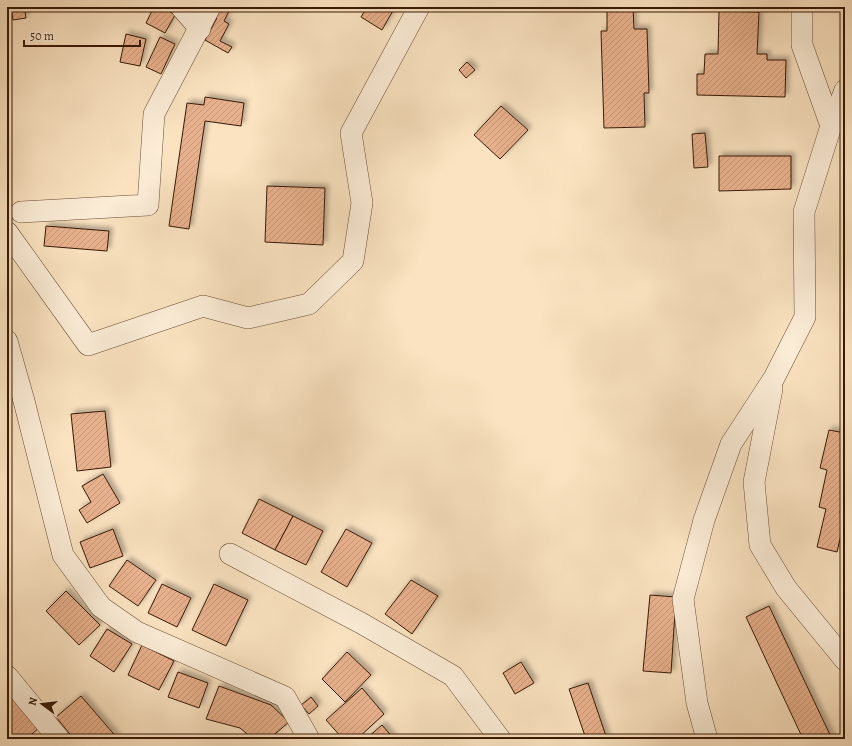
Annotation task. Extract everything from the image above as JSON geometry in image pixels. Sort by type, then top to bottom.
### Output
[{"type":"street","points":[[181,7],[200,29]]},
{"type":"street","points":[[12,213],[148,204],[154,114],[200,29],[210,7]]},
{"type":"street","points":[[7,232],[88,345],[203,306],[248,318],[309,304],[353,261],[362,203],[351,133],[419,7]]},
{"type":"street","points":[[802,7],[802,45],[831,126]]},
{"type":"street","points":[[707,739],[697,703],[683,599],[704,520],[731,444],[774,378],[805,317],[804,212],[831,126],[845,90]]},
{"type":"street","points":[[7,341],[24,401],[62,555],[101,607],[137,632],[286,696],[309,739]]},
{"type":"street","points":[[774,378],[754,482],[760,545],[786,588],[845,660]]},
{"type":"street","points":[[230,554],[361,624],[453,676],[500,739]]},
{"type":"street","points":[[7,676],[59,739]]},
{"type":"building","points":[[24,7],[26,18],[13,20],[11,8]]},
{"type":"building","points":[[154,7],[168,7],[167,10],[175,15],[165,33],[146,23]]},
{"type":"building","points":[[219,7],[231,7],[224,21],[229,24],[220,41],[232,47],[228,53],[205,40],[217,18],[214,16]]},
{"type":"building","points":[[367,7],[395,7],[382,30],[361,17]]},
{"type":"building","points":[[607,7],[633,7],[634,29],[647,29],[649,93],[644,93],[645,127],[604,128],[601,31],[607,31]]},
{"type":"building","points":[[719,11],[759,12],[757,54],[767,54],[767,60],[786,60],[785,97],[697,95],[697,74],[704,74],[705,54],[718,54]]},
{"type":"building","points":[[126,34],[146,39],[140,66],[120,62]]},
{"type":"building","points":[[160,37],[175,44],[161,74],[146,67]]},
{"type":"building","points":[[467,62],[475,70],[466,78],[459,70]]},
{"type":"building","points":[[205,97],[244,103],[241,126],[205,121],[189,229],[169,226],[187,103],[204,105]]},
{"type":"building","points":[[501,106],[528,130],[500,159],[474,135]]},
{"type":"building","points":[[705,133],[708,167],[694,168],[692,134]]},
{"type":"building","points":[[719,156],[791,156],[791,189],[719,191]]},
{"type":"building","points":[[267,186],[325,188],[323,245],[265,242]]},
{"type":"building","points":[[46,226],[109,231],[107,251],[44,246]]},
{"type":"building","points":[[105,411],[111,467],[77,471],[71,414]]},
{"type":"building","points":[[829,430],[845,433],[845,462],[843,473],[845,473],[845,492],[840,513],[845,514],[845,517],[837,552],[817,547],[826,509],[819,507],[827,470],[820,468]]},
{"type":"building","points":[[103,474],[120,503],[87,523],[79,510],[91,502],[82,486]]},
{"type":"building","points":[[259,499],[293,516],[275,550],[242,533]]},
{"type":"building","points":[[293,516],[323,531],[306,565],[275,550]]},
{"type":"building","points":[[113,529],[123,556],[90,568],[80,542]]},
{"type":"building","points":[[346,529],[372,543],[347,587],[321,572]]},
{"type":"building","points":[[127,560],[156,580],[138,606],[109,586]]},
{"type":"building","points":[[411,580],[438,596],[412,634],[385,614]]},
{"type":"building","points":[[162,584],[191,598],[177,627],[148,613]]},
{"type":"building","points":[[214,584],[248,600],[226,646],[192,630]]},
{"type":"building","points":[[66,591],[100,625],[79,645],[46,611]]},
{"type":"building","points":[[650,595],[676,597],[671,673],[643,671]]},
{"type":"building","points":[[769,606],[832,739],[803,739],[746,617]]},
{"type":"building","points":[[107,629],[132,644],[114,672],[90,656]]},
{"type":"building","points":[[142,645],[174,661],[159,690],[128,675]]},
{"type":"building","points":[[347,652],[371,675],[345,702],[322,679]]},
{"type":"building","points":[[521,662],[534,683],[515,694],[503,673]]},
{"type":"building","points":[[178,672],[208,683],[199,708],[168,697]]},
{"type":"building","points":[[588,683],[607,739],[586,739],[569,689]]},
{"type":"building","points":[[7,685],[40,727],[26,739],[7,738]]},
{"type":"building","points":[[219,686],[271,705],[289,722],[269,739],[253,739],[240,728],[206,719]]},
{"type":"building","points":[[362,688],[384,714],[357,739],[343,739],[326,720]]},
{"type":"building","points":[[81,696],[118,739],[74,739],[56,717]]},
{"type":"building","points":[[311,697],[318,706],[309,714],[301,705]]},
{"type":"building","points":[[382,725],[394,739],[366,739]]}]
